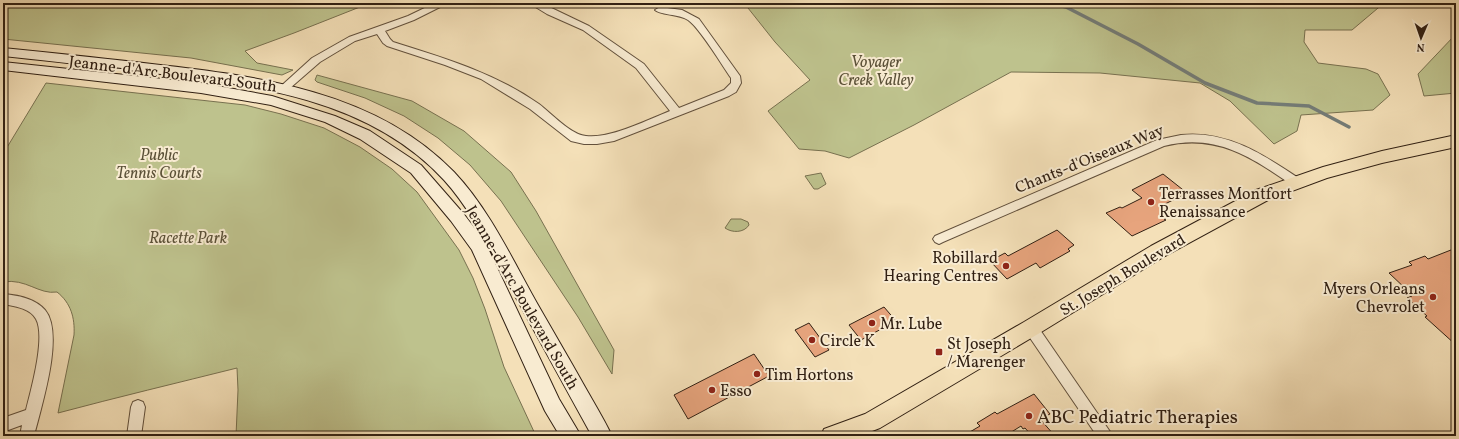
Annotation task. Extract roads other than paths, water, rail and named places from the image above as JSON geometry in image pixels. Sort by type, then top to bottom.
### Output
[{"type":"main road","name":"Jeanne-d'Arc Boulevard South","points":[[3,52],[227,77],[286,88],[338,104],[374,121],[410,142],[440,167],[468,201],[491,234],[602,436]]},
{"type":"main road","name":"Jeanne-d'Arc Boulevard South","points":[[3,66],[201,88],[272,101],[330,119],[365,135],[416,170],[457,217],[479,248],[552,405],[571,436]]},
{"type":"main road","points":[[272,101],[286,88]]},
{"type":"main road","name":"St. Joseph Boulevard","points":[[856,436],[872,422],[1158,251],[1262,195],[1296,182],[1382,157],[1456,141]]},
{"type":"main road","name":"St. Joseph Boulevard","points":[[832,436],[872,422]]},
{"type":"street","points":[[286,88],[316,60],[352,39],[411,18],[443,3]]},
{"type":"street","points":[[534,3],[586,28],[640,66],[677,113]]},
{"type":"street","points":[[378,29],[386,41],[390,44],[449,63],[495,83],[534,106],[569,135],[582,140],[598,141],[610,138],[730,92],[737,82],[736,78],[696,20],[687,14],[678,11],[660,10]]},
{"type":"street","name":"Chants-d'Oiseaux Way","points":[[938,239],[1160,143],[1187,138],[1216,140],[1248,151],[1296,182]]},
{"type":"street","points":[[3,299],[25,304],[36,310],[43,317],[46,326],[46,350],[27,436]]},
{"type":"street","points":[[1031,328],[1106,436]]},
{"type":"street","points":[[134,436],[138,407]]},
{"type":"street","points":[[3,425],[32,415]]},
{"type":"waterway","points":[[1050,3],[1066,7],[1138,44],[1205,83],[1257,103],[1309,106],[1349,127]]},
{"type":"place","name":"Terrasses Montfort Renaissance","points":[[1151,202]]},
{"type":"place","name":"Robillard Hearing Centres","points":[[1006,266]]},
{"type":"place","name":"Myers Orleans Chevrolet","points":[[1433,297]]},
{"type":"place","name":"Mr. Lube","points":[[872,323]]},
{"type":"place","name":"Circle K","points":[[812,340]]},
{"type":"place","name":"St Joseph / Marenger","points":[[939,352]]},
{"type":"place","name":"Tim Hortons","points":[[757,374]]},
{"type":"place","name":"Esso","points":[[712,390]]},
{"type":"place","name":"ABC Pediatric Therapies","points":[[1029,416]]},
{"type":"park label","name":"Voyager Creek Valley","points":[[876,70]]},
{"type":"park label","name":"Public Tennis Courts","points":[[159,163]]},
{"type":"park label","name":"Racette Park","points":[[188,237]]}]
